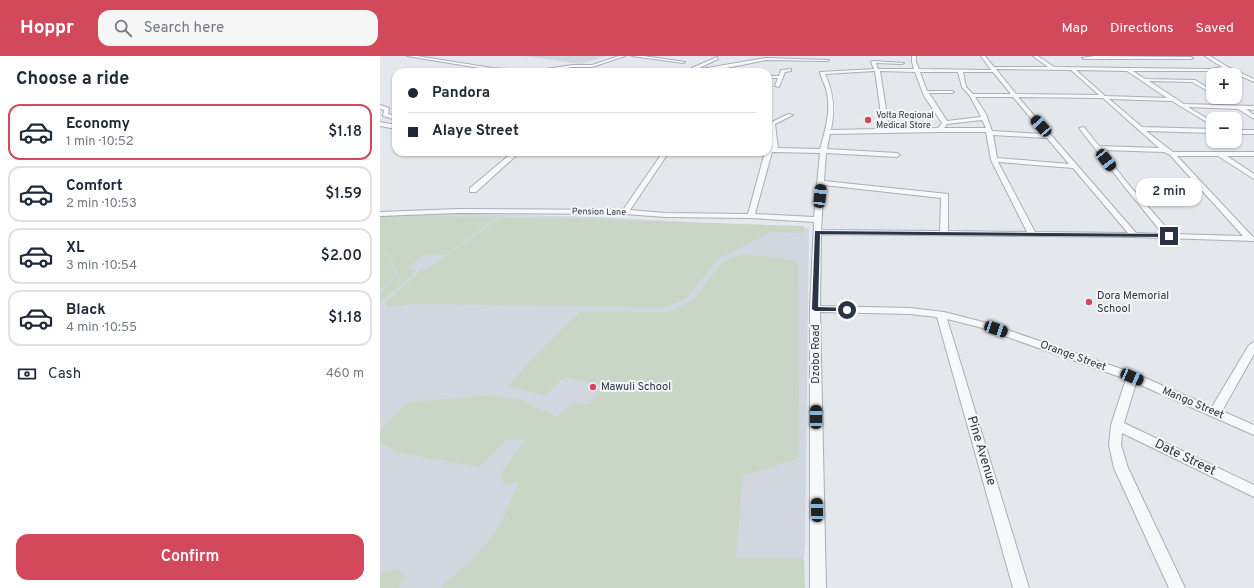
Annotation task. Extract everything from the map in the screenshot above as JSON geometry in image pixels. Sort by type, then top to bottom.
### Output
[{"type":"street","points":[[409,56],[485,68]]},
{"type":"street","points":[[560,68],[592,66],[623,56]]},
{"type":"street","points":[[634,56],[683,62]]},
{"type":"street","points":[[914,56],[914,62],[925,92],[932,107],[945,123]]},
{"type":"street","points":[[983,56],[1014,96],[1134,235]]},
{"type":"street","points":[[1035,56],[1052,68]]},
{"type":"street","points":[[1082,57],[1117,56],[1192,58]]},
{"type":"street","points":[[1207,56],[1226,68]]},
{"type":"street","points":[[720,68],[748,62],[786,57],[825,64],[877,70],[960,71],[1052,68],[1206,70]]},
{"type":"street","points":[[1082,57],[1097,69]]},
{"type":"street","points":[[696,68],[717,58]]},
{"type":"street","points":[[886,130],[880,93],[879,75],[873,62],[902,63]]},
{"type":"street","name":"Dzobo Road","points":[[818,588],[815,309],[817,232],[823,151],[828,132],[832,99],[825,64]]},
{"type":"street","points":[[1072,69],[1165,150],[1172,154],[1252,238]]},
{"type":"street","points":[[1128,69],[1173,100],[1206,119]]},
{"type":"street","points":[[777,86],[784,71],[789,70]]},
{"type":"street","points":[[960,71],[964,87],[972,95],[990,131],[994,160],[1032,234]]},
{"type":"street","points":[[1242,75],[1254,81]]},
{"type":"street","points":[[772,77],[781,77]]},
{"type":"street","points":[[1146,80],[1193,81],[1206,89]]},
{"type":"street","points":[[925,92],[952,92]]},
{"type":"street","points":[[972,95],[1105,97],[1173,100]]},
{"type":"street","points":[[1182,104],[1198,107],[1254,108]]},
{"type":"street","points":[[380,107],[388,109],[385,115],[392,117]]},
{"type":"street","points":[[1240,108],[1254,116]]},
{"type":"street","points":[[772,145],[775,136],[772,124],[790,115]]},
{"type":"street","points":[[940,130],[945,123],[984,118]]},
{"type":"street","points":[[380,124],[392,126]]},
{"type":"street","points":[[1082,128],[1169,236]]},
{"type":"street","points":[[1142,129],[1206,131]]},
{"type":"street","points":[[828,132],[940,130],[990,131],[1050,136]]},
{"type":"street","points":[[1242,132],[1254,132]]},
{"type":"street","points":[[772,148],[897,155]]},
{"type":"street","points":[[1097,148],[1165,150]]},
{"type":"street","points":[[1172,154],[1254,154]]},
{"type":"street","points":[[1221,155],[1254,177]]},
{"type":"street","points":[[473,190],[512,156]]},
{"type":"street","points":[[625,212],[663,156]]},
{"type":"street","points":[[751,216],[769,156]]},
{"type":"street","points":[[994,160],[1076,166]]},
{"type":"street","points":[[821,183],[945,196],[944,233]]},
{"type":"street","name":"Pension Lane","points":[[380,214],[458,211],[625,212],[665,215],[751,216],[818,220]]},
{"type":"street","points":[[817,232],[1134,235],[1252,238]]},
{"type":"street","name":"Orange Street","points":[[815,309],[910,311],[940,314],[984,325],[1132,377]]},
{"type":"street","name":"Pine Avenue","points":[[940,314],[1021,588]]},
{"type":"street","points":[[1215,413],[1254,345]]},
{"type":"street","points":[[1132,377],[1117,425],[1115,445],[1121,468],[1177,588]]},
{"type":"street","name":"Mango Street","points":[[1132,377],[1254,430]]},
{"type":"street","name":"Date Street","points":[[1117,425],[1254,491]]},
{"type":"shaded area","points":[[524,56],[606,56],[581,64]]},
{"type":"shaded area","name":"Mawuli School","points":[[380,213],[448,213],[593,217],[809,228],[805,546],[801,588],[380,588]]},
{"type":"green space","points":[[380,215],[497,217],[445,255],[425,254],[407,268],[416,270],[410,277],[380,302],[380,293],[398,273],[388,253],[380,254]]},
{"type":"green space","points":[[500,218],[585,219],[804,226],[805,233],[771,232],[718,259],[685,299],[660,308],[411,304],[387,308],[385,303],[418,274],[419,270],[426,270]]},
{"type":"green space","points":[[742,254],[798,261],[799,458],[743,476],[736,557],[804,558],[805,588],[441,588],[475,557],[498,528],[520,481],[504,485],[500,475],[525,440],[507,440],[480,467],[394,452],[380,442],[380,431],[406,403],[485,395],[519,399],[558,417],[571,403],[589,405],[603,385],[564,377],[545,396],[507,386],[580,312],[669,312],[696,297],[722,262]]},
{"type":"green space","points":[[380,255],[387,255],[396,273],[380,290]]},
{"type":"green space","points":[[397,569],[405,577],[398,588],[380,588],[380,574]]},
{"type":"place","name":"Volta Regional Medical Store","points":[[868,120]]},
{"type":"place","name":"Dora Memorial School","points":[[1089,302]]},
{"type":"place","name":"Mawuli School","points":[[593,387]]},
{"type":"route","points":[[847,310],[815,309],[817,232],[1118,234],[1169,236]]}]
